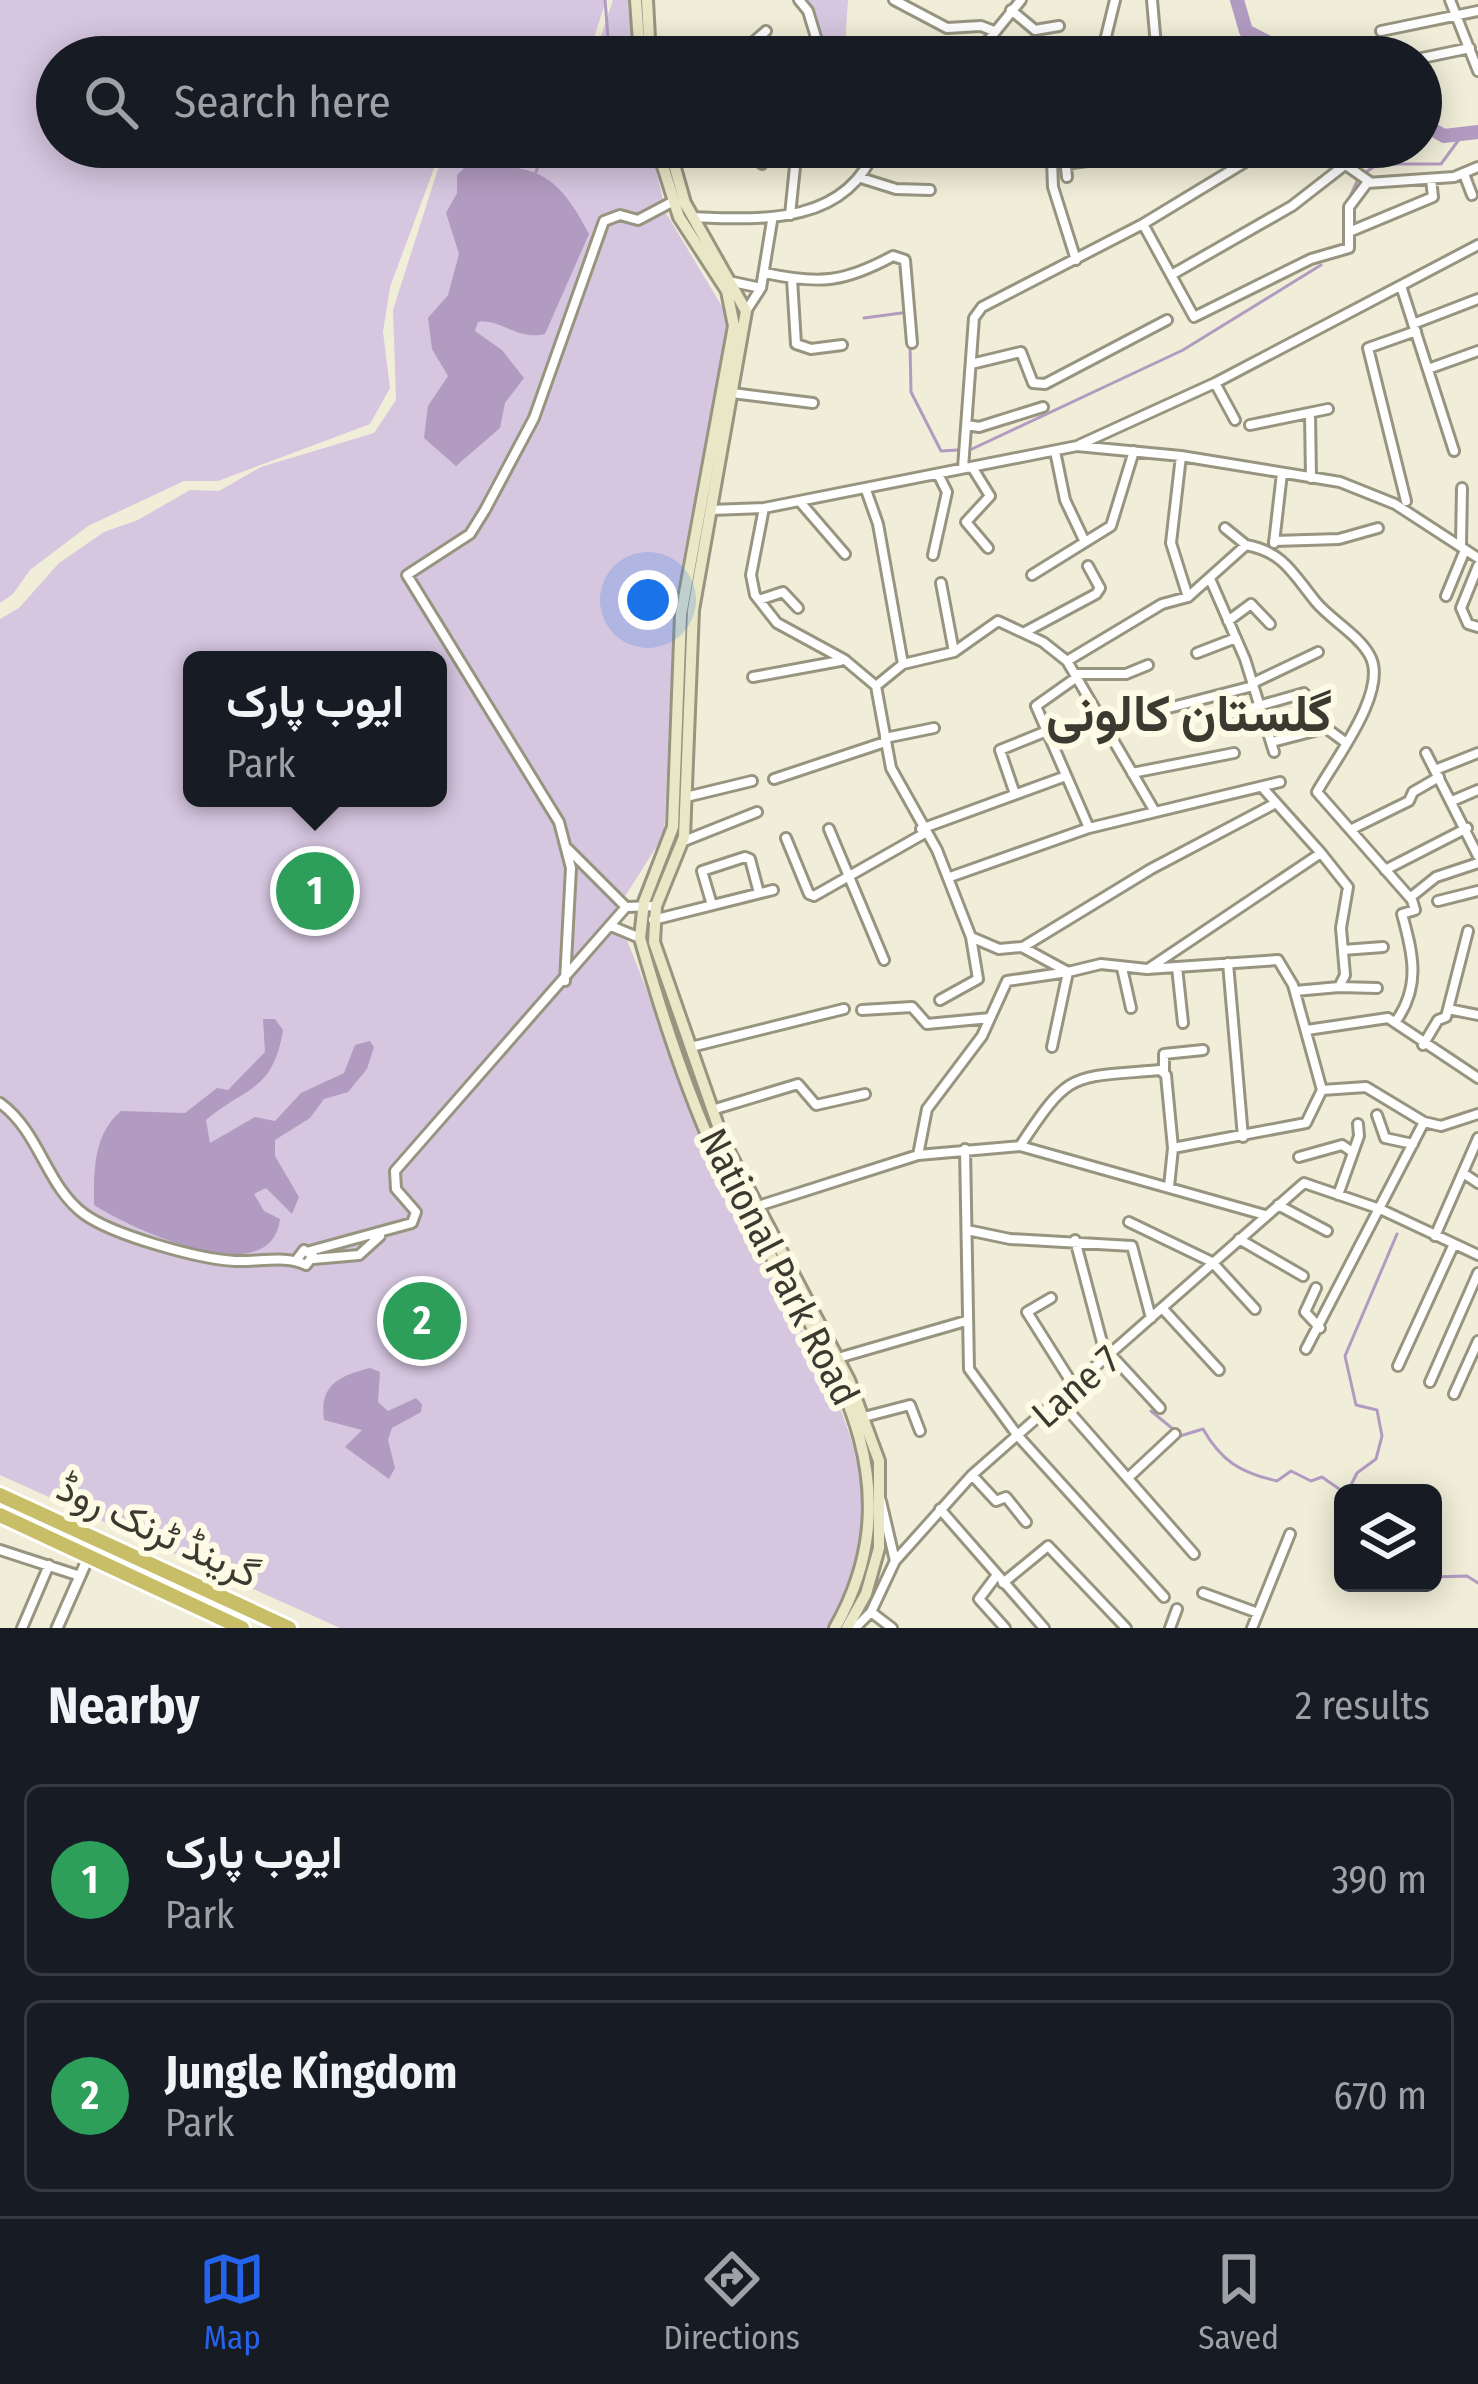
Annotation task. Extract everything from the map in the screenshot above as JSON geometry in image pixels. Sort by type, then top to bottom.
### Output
[{"type":"highway","name":"گرینڈ ٹرنک روڈ","points":[[0,1495],[289,1628]]},
{"type":"highway","name":"گرینڈ ٹرنک روڈ","points":[[0,1515],[242,1628]]},
{"type":"main road","points":[[636,0],[639,36]]},
{"type":"main road","points":[[647,0],[649,36]]},
{"type":"main road","name":"National Park Road","points":[[663,168],[672,202],[734,308],[709,510],[686,629],[683,842],[650,904],[659,967],[712,1110],[838,1358],[866,1449],[872,1504],[861,1573],[835,1628]]},
{"type":"main road","points":[[676,168],[692,217],[746,311]]},
{"type":"main road","name":"National Park Road","points":[[746,311],[732,393],[723,410],[686,629],[674,827],[640,938],[715,1152],[864,1417],[879,1461],[881,1500],[874,1570],[851,1628]]},
{"type":"street","points":[[799,0],[816,36]]},
{"type":"street","points":[[894,0],[947,28],[981,26],[994,31]]},
{"type":"street","points":[[991,36],[1021,0]]},
{"type":"street","points":[[1106,36],[1115,0]]},
{"type":"street","points":[[1152,0],[1155,36]]},
{"type":"street","points":[[1452,1],[1478,71]]},
{"type":"street","points":[[1011,10],[1035,30],[1059,26]]},
{"type":"street","points":[[1381,31],[1478,11]]},
{"type":"street","points":[[760,36],[766,31]]},
{"type":"street","points":[[1442,54],[1470,48]]},
{"type":"street","points":[[1352,168],[1364,177],[1431,178],[1464,174],[1478,167]]},
{"type":"street","points":[[790,215],[795,168]]},
{"type":"street","points":[[692,217],[772,221],[838,196],[861,178],[866,168]]},
{"type":"street","points":[[1052,168],[1053,187],[1076,260]]},
{"type":"street","points":[[1065,168],[1066,177]]},
{"type":"street","points":[[988,548],[966,521],[990,496],[968,468],[974,318],[982,307],[1143,224],[1235,168]]},
{"type":"street","points":[[1173,274],[1292,206],[1341,168]]},
{"type":"street","points":[[1464,174],[1472,195]]},
{"type":"street","points":[[1143,224],[1194,317],[1311,259],[1349,248],[1352,200],[1364,177]]},
{"type":"street","points":[[861,178],[896,189],[930,190]]},
{"type":"street","points":[[1348,232],[1433,197],[1431,178]]},
{"type":"street","points":[[573,964],[567,848],[559,822],[407,575],[470,534],[485,510],[534,418],[604,221],[620,215],[638,220],[672,202]]},
{"type":"street","points":[[746,311],[761,288],[772,221]]},
{"type":"street","points":[[709,510],[800,502],[1077,446],[1215,383],[1478,245]]},
{"type":"street","points":[[765,273],[828,282],[868,272],[887,257],[905,260],[912,343]]},
{"type":"street","points":[[792,279],[796,344],[811,349],[842,345]]},
{"type":"street","points":[[733,282],[761,288]]},
{"type":"street","points":[[1401,286],[1454,451]]},
{"type":"street","points":[[1406,501],[1368,348],[1478,298]]},
{"type":"street","points":[[971,364],[1019,352],[1033,383],[1045,384],[1167,320]]},
{"type":"street","points":[[1428,369],[1478,351]]},
{"type":"street","points":[[1215,383],[1235,420]]},
{"type":"street","points":[[732,393],[813,403]]},
{"type":"street","points":[[967,425],[980,427],[1043,407]]},
{"type":"street","points":[[1250,425],[1328,409]]},
{"type":"street","points":[[1310,413],[1311,478]]},
{"type":"street","points":[[1077,446],[1282,472],[1395,504],[1478,562],[1461,608],[1468,624],[1478,627]]},
{"type":"street","points":[[1055,451],[1065,500],[1084,541]]},
{"type":"street","points":[[1032,575],[1111,526],[1134,451]]},
{"type":"street","points":[[1180,456],[1171,543],[1188,597]]},
{"type":"street","points":[[1282,472],[1274,545],[1324,612],[1369,654],[1375,683],[1317,792],[1411,897],[1415,910],[1402,914],[1413,953],[1412,998],[1396,1021]]},
{"type":"street","points":[[933,555],[947,492],[938,474]]},
{"type":"street","points":[[1446,596],[1463,548],[1462,488]]},
{"type":"street","points":[[866,490],[878,524],[903,664]]},
{"type":"street","points":[[800,502],[845,554]]},
{"type":"street","points":[[764,508],[751,575],[758,600],[806,643],[844,660],[876,686],[891,768],[950,878],[971,937],[978,979],[940,1000]]},
{"type":"street","points":[[1225,528],[1246,545],[1274,545],[1339,539],[1378,528]]},
{"type":"street","points":[[1067,661],[1162,604],[1188,597],[1246,545]]},
{"type":"street","points":[[1024,632],[1096,594],[1100,588],[1088,566]]},
{"type":"street","points":[[1211,581],[1273,747],[1326,728],[1346,742]]},
{"type":"street","points":[[941,583],[954,652]]},
{"type":"street","points":[[758,600],[783,592],[798,608]]},
{"type":"street","points":[[1228,621],[1250,604],[1270,624]]},
{"type":"street","points":[[876,686],[903,664],[954,652],[994,622],[1024,632],[1067,661],[1154,810]]},
{"type":"street","points":[[1197,653],[1236,638]]},
{"type":"street","points":[[1156,729],[1154,712],[1253,684],[1318,652]]},
{"type":"street","points":[[753,677],[844,660]]},
{"type":"street","points":[[1089,828],[1036,706],[1076,675],[1126,674],[1148,665]]},
{"type":"street","points":[[1210,720],[1304,692]]},
{"type":"street","points":[[775,779],[934,728]]},
{"type":"street","points":[[1015,794],[1000,750],[1047,731]]},
{"type":"street","points":[[1132,773],[1234,753]]},
{"type":"street","points":[[1411,897],[1436,877],[1478,859],[1426,753]]},
{"type":"street","points":[[1352,829],[1408,801],[1412,792],[1437,774],[1478,753]]},
{"type":"street","points":[[786,838],[811,897],[923,831],[1066,776]]},
{"type":"street","points":[[686,797],[752,781]]},
{"type":"street","points":[[950,878],[1089,828],[1280,782]]},
{"type":"street","points":[[1261,786],[1348,887],[1342,950],[1345,975],[1339,987]]},
{"type":"street","points":[[1452,801],[1478,790]]},
{"type":"street","points":[[971,937],[998,949],[1022,947],[1151,868],[1276,803]]},
{"type":"street","points":[[683,842],[757,812]]},
{"type":"street","points":[[1385,870],[1478,825]]},
{"type":"street","points":[[829,829],[884,960]]},
{"type":"street","points":[[567,848],[626,907]]},
{"type":"street","points":[[1147,969],[1321,853]]},
{"type":"street","points":[[712,905],[702,872],[745,857],[750,859],[759,893]]},
{"type":"street","points":[[652,920],[773,890]]},
{"type":"street","points":[[1438,901],[1478,891]]},
{"type":"street","points":[[312,1255],[380,1236],[416,1218],[414,1208],[396,1189],[395,1171],[626,907],[650,904]]},
{"type":"street","points":[[611,926],[640,938]]},
{"type":"street","points":[[1423,1045],[1448,1009],[1468,931]]},
{"type":"street","points":[[1342,950],[1383,946]]},
{"type":"street","points":[[1022,947],[1068,972]]},
{"type":"street","points":[[918,1155],[927,1109],[966,1063],[1007,981],[1101,964],[1147,969],[1278,960],[1295,991],[1322,1090],[1312,1120],[1173,1148]]},
{"type":"street","points":[[1228,963],[1243,1137]]},
{"type":"street","points":[[1177,967],[1183,1023]]},
{"type":"street","points":[[1122,968],[1131,1008]]},
{"type":"street","points":[[1052,1047],[1068,972]]},
{"type":"street","points":[[1295,991],[1377,988]]},
{"type":"street","points":[[862,1010],[913,1007],[927,1024],[990,1018]]},
{"type":"street","points":[[690,1048],[844,1009]]},
{"type":"street","points":[[1448,1009],[1478,1015]]},
{"type":"street","points":[[1306,1030],[1396,1021],[1423,1045],[1478,1078]]},
{"type":"street","points":[[1169,1187],[1173,1148],[1164,1054],[1203,1050]]},
{"type":"street","points":[[1020,1146],[1057,1090],[1089,1077],[1164,1071]]},
{"type":"street","points":[[712,1110],[798,1084],[816,1106],[865,1094]]},
{"type":"street","points":[[1322,1090],[1366,1087],[1424,1122],[1442,1126],[1478,1114]]},
{"type":"street","points":[[0,1103],[30,1128],[85,1214],[170,1251],[233,1261],[298,1258],[302,1251],[359,1255],[380,1236]]},
{"type":"street","points":[[1377,1114],[1385,1138],[1413,1144]]},
{"type":"street","points":[[1306,1349],[1424,1122]]},
{"type":"street","points":[[1358,1124],[1359,1136],[1338,1195],[1478,1255]]},
{"type":"street","points":[[1435,1236],[1478,1138]]},
{"type":"street","points":[[1299,1157],[1342,1144],[1351,1151]]},
{"type":"street","points":[[758,1206],[918,1155],[1020,1146],[1265,1215]]},
{"type":"street","points":[[965,1150],[966,1363],[1018,1436],[1164,1597]]},
{"type":"street","points":[[1462,1173],[1478,1183]]},
{"type":"street","name":"Lane 7","points":[[851,1628],[871,1612],[895,1561],[926,1532],[972,1475],[1278,1205],[1307,1183],[1338,1195]]},
{"type":"street","points":[[1278,1205],[1327,1231]]},
{"type":"street","points":[[1129,1222],[1212,1262],[1255,1309]]},
{"type":"street","points":[[967,1230],[1010,1239],[1132,1246],[1151,1320]]},
{"type":"street","points":[[1239,1239],[1303,1276]]},
{"type":"street","points":[[1075,1240],[1109,1358],[1160,1408]]},
{"type":"street","points":[[1398,1366],[1454,1244]]},
{"type":"street","points":[[1430,1382],[1478,1273]]},
{"type":"street","points":[[1316,1288],[1305,1312],[1320,1328]]},
{"type":"street","points":[[1051,1298],[1028,1312],[1075,1388]]},
{"type":"street","points":[[1163,1309],[1219,1370]]},
{"type":"street","points":[[838,1358],[966,1321]]},
{"type":"street","points":[[1454,1394],[1478,1341]]},
{"type":"street","points":[[1060,1401],[1194,1554]]},
{"type":"street","points":[[864,1417],[910,1406],[920,1431]]},
{"type":"street","points":[[1129,1477],[1175,1434]]},
{"type":"street","points":[[972,1475],[994,1500],[1006,1497],[1027,1522]]},
{"type":"street","points":[[881,1500],[895,1561]]},
{"type":"street","points":[[940,1509],[1044,1628]]},
{"type":"street","points":[[1252,1628],[1290,1534]]},
{"type":"street","points":[[1005,1628],[979,1599],[1048,1546],[1126,1628]]},
{"type":"street","points":[[0,1550],[80,1576]]},
{"type":"street","points":[[57,1628],[88,1558]]},
{"type":"street","points":[[22,1628],[49,1564]]},
{"type":"street","points":[[1203,1593],[1258,1613]]},
{"type":"street","points":[[1170,1628],[1177,1609]]},
{"type":"street","points":[[871,1612],[892,1628]]},
{"type":"shaded area","points":[[0,0],[606,0],[595,36],[36,36],[36,168],[434,168],[390,287],[383,332],[390,388],[370,424],[218,481],[184,481],[88,526],[30,570],[0,603]]},
{"type":"shaded area","points":[[613,0],[631,0],[633,36],[601,36]]},
{"type":"shaded area","points":[[808,0],[848,0],[846,36],[814,36],[801,6]]},
{"type":"shaded area","points":[[438,168],[656,168],[666,213],[729,318],[675,602],[664,835],[615,912],[718,1176],[835,1395],[854,1451],[862,1508],[855,1567],[829,1628],[340,1628],[0,1475],[0,619],[19,608],[59,563],[104,532],[138,520],[190,490],[219,491],[261,467],[374,433],[396,400],[393,310]]},
{"type":"shaded area","points":[[464,168],[516,168],[541,176],[566,197],[589,234],[545,334],[526,335],[478,322],[475,331],[502,350],[524,378],[505,403],[500,428],[456,466],[424,438],[428,406],[448,376],[432,349],[428,318],[448,295],[459,254],[446,213],[457,193],[457,175]]},
{"type":"shaded area","points":[[263,1019],[275,1019],[283,1030],[272,1066],[255,1086],[206,1120],[210,1143],[255,1117],[275,1121],[301,1093],[344,1073],[355,1045],[370,1041],[374,1047],[367,1069],[348,1092],[324,1099],[310,1118],[275,1140],[275,1156],[299,1197],[292,1214],[266,1188],[254,1194],[264,1211],[280,1219],[271,1241],[252,1252],[196,1249],[135,1227],[94,1205],[97,1154],[112,1120],[121,1111],[185,1113],[217,1088],[228,1090],[265,1052]]},
{"type":"shaded area","points":[[370,1368],[380,1372],[378,1402],[388,1411],[416,1398],[422,1404],[421,1412],[392,1428],[388,1440],[395,1468],[389,1479],[345,1447],[362,1430],[324,1420],[328,1390]]},
{"type":"waterway","points":[[605,0],[608,36]]},
{"type":"waterway","points":[[1237,0],[1246,31],[1256,36]]},
{"type":"waterway","points":[[1442,135],[1478,132]]},
{"type":"waterway","points":[[1442,163],[1463,134]]},
{"type":"waterway","points":[[536,172],[537,168]]},
{"type":"waterway","points":[[1366,172],[1372,168]]},
{"type":"waterway","points":[[1335,248],[1345,244],[1345,208],[1358,179]]},
{"type":"waterway","points":[[972,449],[1183,350],[1321,265]]},
{"type":"waterway","points":[[864,318],[909,312]]},
{"type":"waterway","points":[[910,345],[911,392],[941,451],[958,450]]},
{"type":"waterway","points":[[1352,1484],[1357,1473],[1376,1459],[1382,1436],[1377,1410],[1356,1405],[1345,1356],[1397,1234]]},
{"type":"waterway","points":[[1151,1411],[1173,1429]]},
{"type":"waterway","points":[[1180,1436],[1203,1429],[1217,1450],[1253,1474],[1277,1481],[1291,1471],[1311,1481],[1322,1477],[1334,1485]]},
{"type":"waterway","points":[[1442,1577],[1467,1576],[1478,1583]]},
{"type":"place","name":"ایوب پارک","points":[[315,891]]},
{"type":"place","name":"Jungle Kingdom","points":[[422,1321]]},
{"type":"district","name":"گلستان کالونی","points":[[1189,714]]}]
